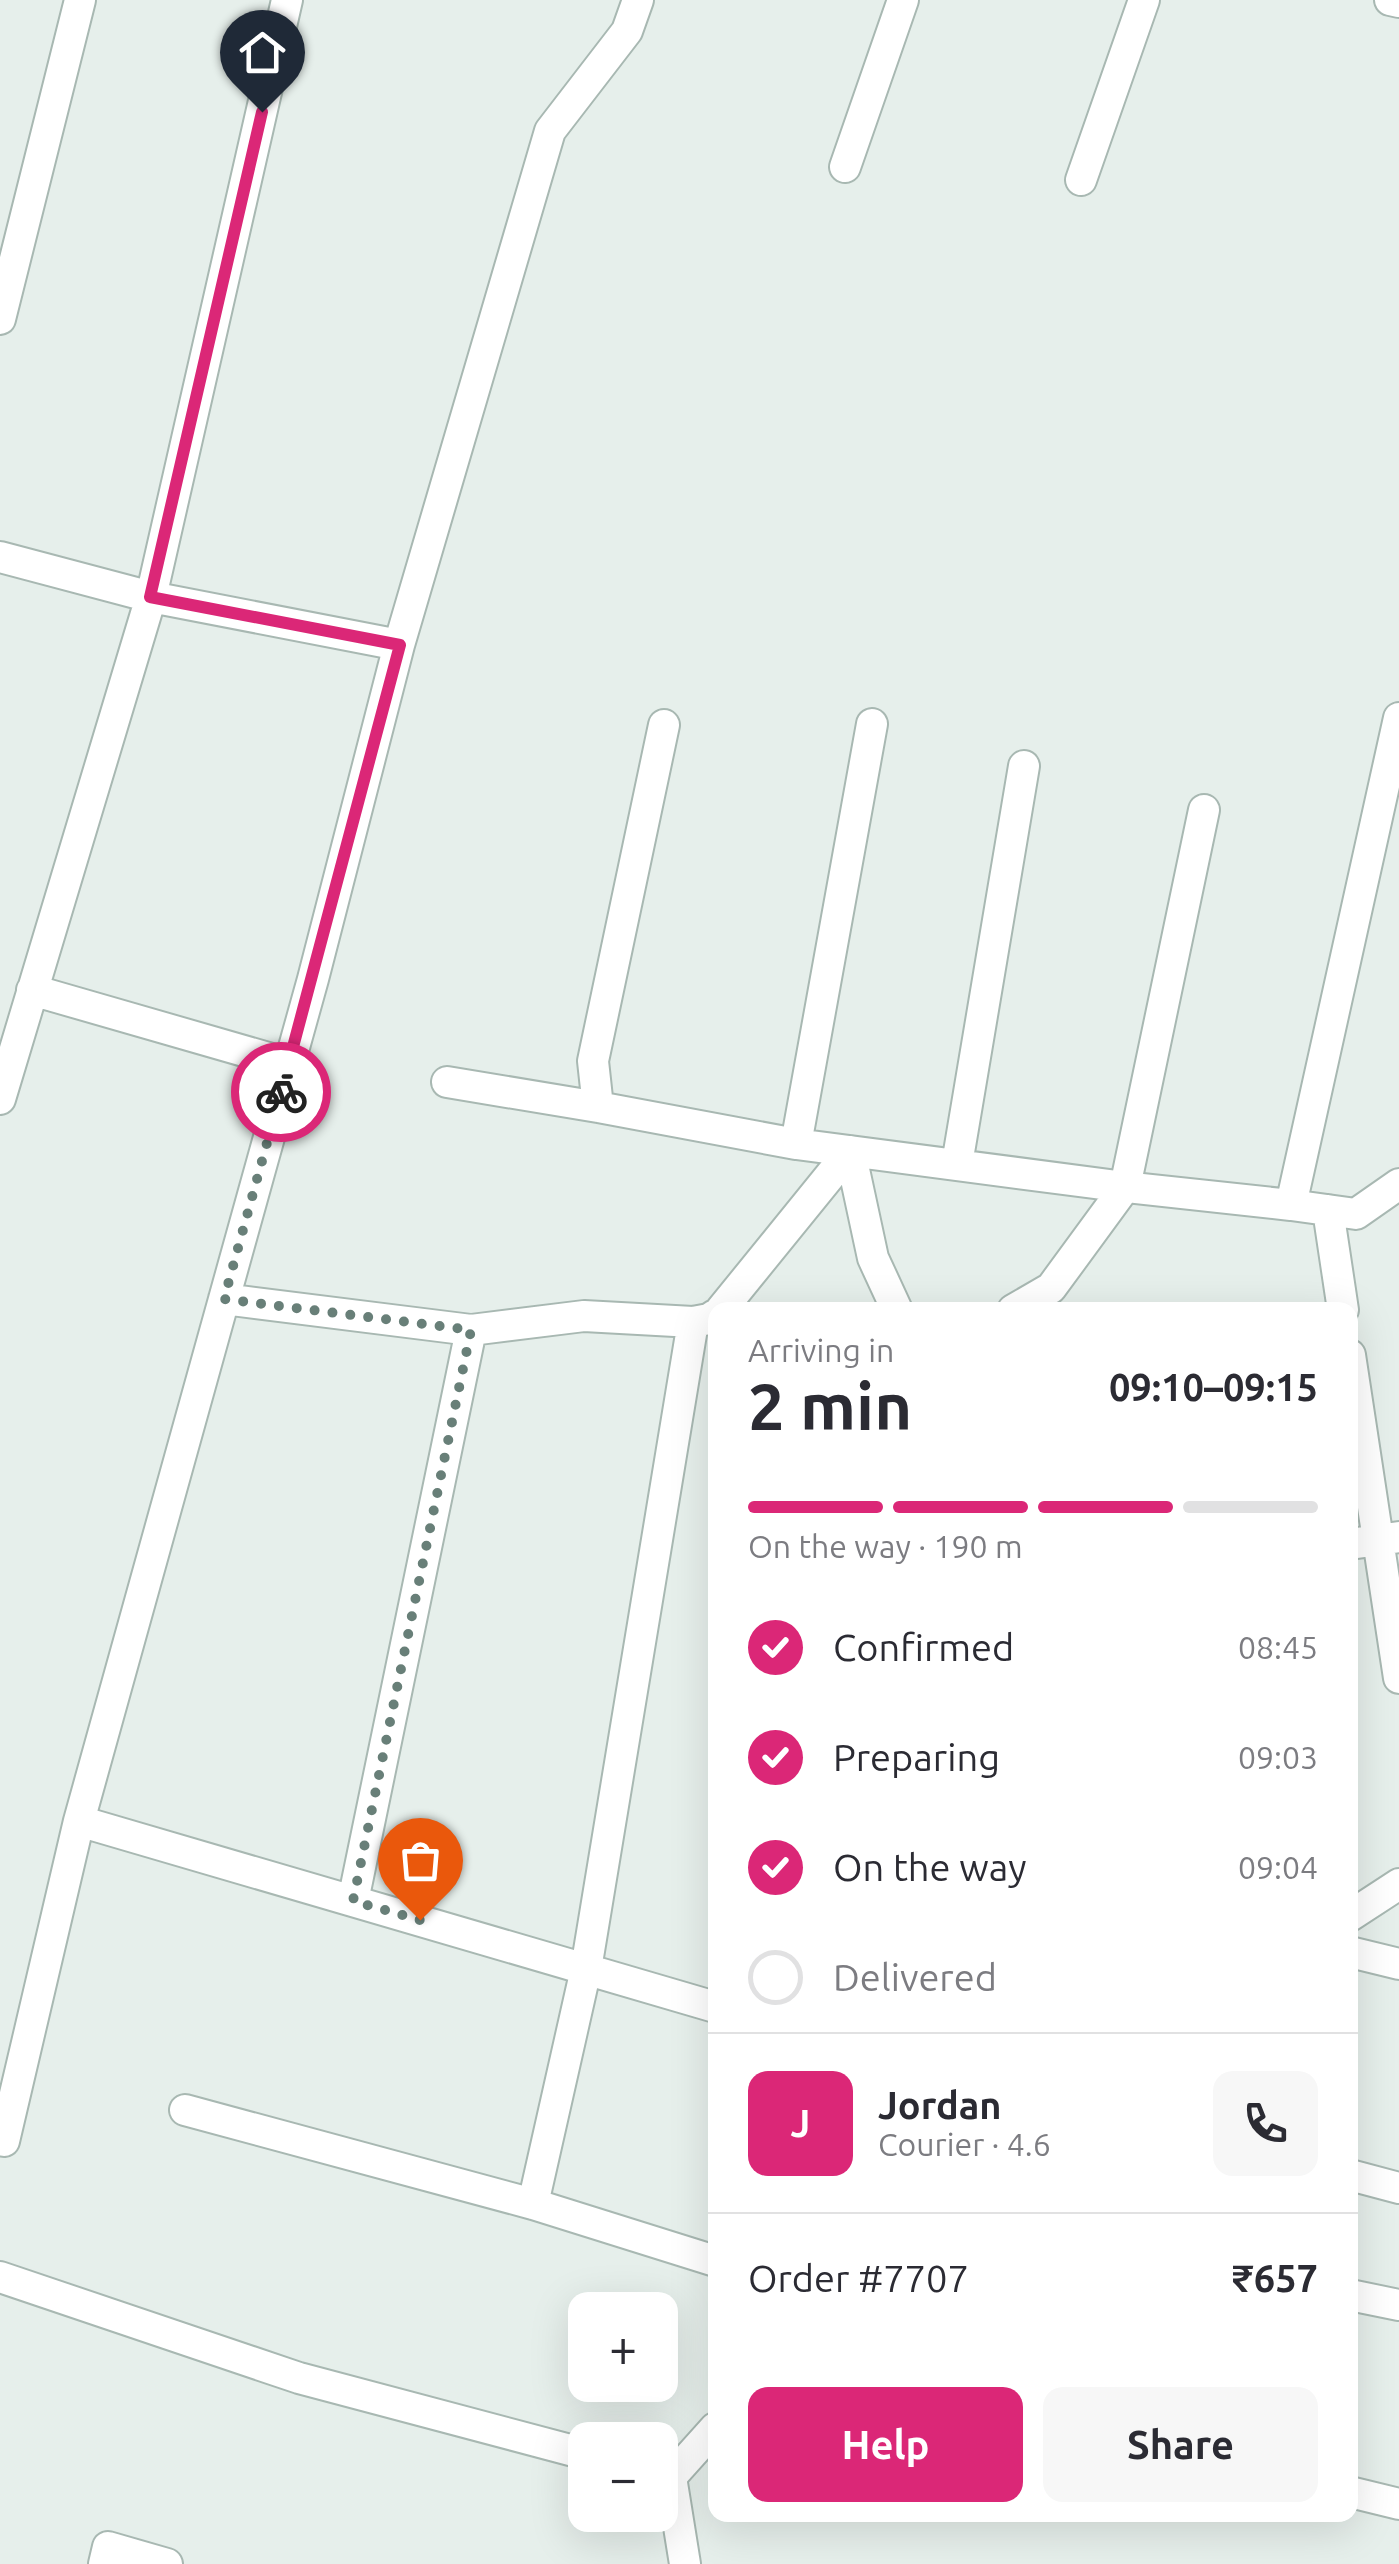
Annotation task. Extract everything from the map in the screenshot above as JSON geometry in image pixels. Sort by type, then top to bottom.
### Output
[{"type":"street","points":[[0,319],[11,232],[80,0]]},
{"type":"street","points":[[0,1099],[150,597],[287,0]]},
{"type":"street","points":[[4,2141],[79,1820],[289,1064],[400,645],[550,131],[627,31],[638,0]]},
{"type":"street","points":[[845,166],[903,0]]},
{"type":"street","points":[[1081,180],[1144,0]]},
{"type":"street","points":[[1390,0],[1399,2]]},
{"type":"street","points":[[0,557],[150,597],[400,645]]},
{"type":"street","points":[[1291,1205],[1399,718]]},
{"type":"street","points":[[796,1144],[872,724]]},
{"type":"street","points":[[598,1106],[593,1060],[664,725]]},
{"type":"street","points":[[958,1164],[1024,766]]},
{"type":"street","points":[[1027,1302],[1051,1288],[1125,1187],[1204,810]]},
{"type":"street","points":[[32,990],[289,1064]]},
{"type":"street","points":[[447,1082],[796,1144],[1356,1214],[1399,1184]]},
{"type":"street","points":[[850,1150],[873,1258],[893,1302]]},
{"type":"street","points":[[721,1302],[850,1150]]},
{"type":"street","points":[[1328,1210],[1342,1302]]},
{"type":"street","points":[[224,1299],[471,1330],[584,1316],[708,1315]]},
{"type":"street","points":[[533,2204],[586,1969],[708,1326]]},
{"type":"street","points":[[353,1901],[471,1330]]},
{"type":"street","points":[[1358,1412],[1399,1678]]},
{"type":"street","points":[[79,1820],[708,2005]]},
{"type":"street","points":[[1358,1911],[1399,1884]]},
{"type":"street","points":[[1358,1954],[1399,1964]]},
{"type":"street","points":[[185,2110],[533,2204],[708,2260]]},
{"type":"street","points":[[1358,2177],[1399,2188]]},
{"type":"street","points":[[0,2277],[299,2378],[568,2449]]},
{"type":"street","points":[[1358,2297],[1399,2306]]},
{"type":"street","points":[[678,2463],[708,2435]]},
{"type":"street","points":[[1358,2494],[1399,2504]]},
{"type":"street","points":[[678,2528],[686,2564]]},
{"type":"street","points":[[104,2564],[108,2546],[167,2564]]},
{"type":"way so far","points":[[281,1092],[224,1299],[471,1330],[353,1901],[420,1920]]},
{"type":"route","points":[[262,112],[150,597],[400,645],[281,1092]]}]
